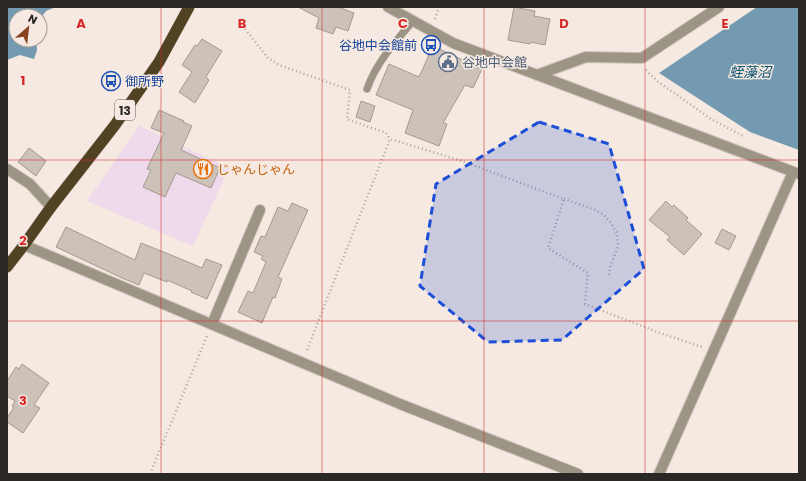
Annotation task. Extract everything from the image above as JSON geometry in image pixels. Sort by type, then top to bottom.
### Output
[{"type":"highway","name":"13","points":[[7,267],[51,207],[115,125],[159,62],[189,7]]},
{"type":"street","points":[[388,7],[453,43],[796,173],[713,351],[659,474]]},
{"type":"street","points":[[537,75],[586,57],[642,58],[719,7]]},
{"type":"street","points":[[7,169],[30,184],[51,207]]},
{"type":"street","points":[[212,324],[260,210]]},
{"type":"street","points":[[24,245],[400,404],[578,474]]},
{"type":"lane","points":[[367,89],[381,61],[413,21]]},
{"type":"path","points":[[245,29],[268,58],[279,65],[350,90],[347,119],[386,133],[390,139],[462,161],[603,214],[617,233],[618,246],[610,267],[609,277]]},
{"type":"path","points":[[634,58],[657,81],[711,119],[751,141]]},
{"type":"path","points":[[302,362],[390,139]]},
{"type":"path","points":[[564,199],[548,248],[588,273],[585,304],[660,333],[713,351]]},
{"type":"path","points":[[150,474],[212,324]]},
{"type":"highlighted area","points":[[539,122],[609,144],[644,269],[562,340],[488,342],[420,286],[436,184]]},
{"type":"shaded area","points":[[139,126],[229,168],[193,246],[87,201]]},
{"type":"water","points":[[7,7],[56,7],[48,10],[48,8],[8,8],[8,48],[37,48],[37,50],[34,59],[20,55],[7,60]]},
{"type":"water","name":"蛭藻沼","points":[[757,7],[799,7],[799,150],[750,132],[659,73]]},
{"type":"building","points":[[298,7],[338,7],[354,13],[348,31],[336,27],[333,34],[316,28],[319,18]]},
{"type":"building","points":[[514,7],[535,11],[534,16],[550,19],[545,45],[508,40]]},
{"type":"building","points":[[202,39],[222,51],[206,77],[209,80],[195,103],[179,92],[192,72],[182,65],[195,45],[197,46]]},
{"type":"building","points":[[433,46],[482,69],[473,88],[465,85],[443,123],[447,124],[439,146],[405,133],[413,110],[376,95],[389,64],[419,77]]},
{"type":"building","points":[[361,101],[375,106],[370,122],[356,117]]},
{"type":"building","name":"じゃんじゃん","points":[[159,110],[192,126],[181,150],[220,168],[211,188],[176,173],[165,197],[143,187],[151,170],[147,169],[164,133],[151,128]]},
{"type":"building","points":[[29,148],[46,161],[36,176],[18,162]]},
{"type":"building","points":[[666,201],[672,207],[674,205],[688,218],[686,220],[702,234],[684,255],[667,240],[670,237],[649,220]]},
{"type":"building","points":[[292,203],[308,210],[278,277],[282,279],[275,298],[273,297],[262,323],[238,312],[248,291],[253,293],[266,262],[261,259],[263,256],[254,252],[261,236],[265,237],[278,207],[288,211]]},
{"type":"building","points":[[66,227],[135,260],[141,243],[202,268],[206,259],[222,265],[207,299],[167,280],[167,282],[144,273],[139,285],[56,247]]},
{"type":"building","points":[[722,229],[736,236],[729,250],[715,243]]},
{"type":"building","points":[[22,364],[49,383],[34,405],[40,408],[23,433],[7,422],[7,418],[14,407],[12,406],[15,401],[7,396],[7,381],[16,367],[19,369]]},
{"type":"place","name":"谷地中会館前","points":[[431,45]]},
{"type":"place","name":"谷地中会館","points":[[448,62]]},
{"type":"place","name":"御所野","points":[[111,81]]},
{"type":"place","name":"じゃんじゃん","points":[[203,169]]}]
